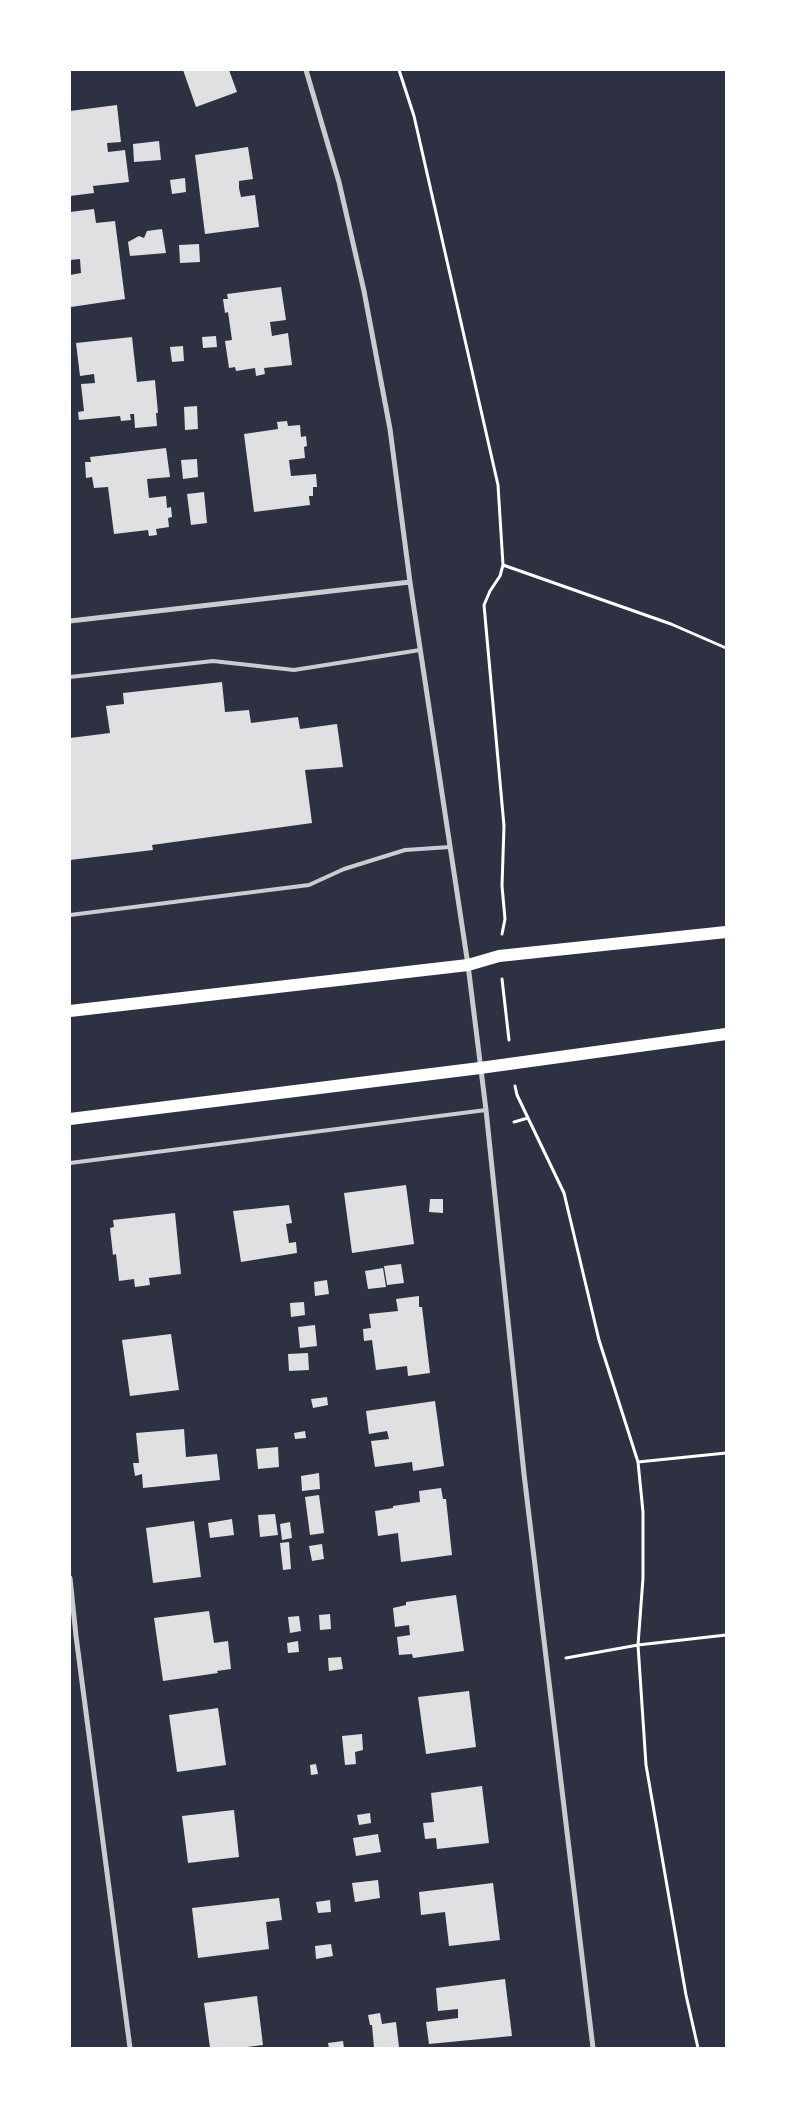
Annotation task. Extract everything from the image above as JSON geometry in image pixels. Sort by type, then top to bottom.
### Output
[{"type":"main road","points":[[70,1011],[468,965],[499,956],[726,932]]},
{"type":"main road","points":[[70,1119],[512,1064],[726,1034]]},
{"type":"street","points":[[306,70],[339,182],[364,291],[390,429],[410,582],[468,965],[486,1110],[524,1474],[593,2048]]},
{"type":"street","points":[[70,621],[410,582]]},
{"type":"street","points":[[70,1578],[73,1636],[130,2048]]},
{"type":"lane","points":[[70,676],[213,661],[294,670],[420,650]]},
{"type":"lane","points":[[70,915],[309,885],[344,869],[405,850],[450,847]]},
{"type":"lane","points":[[70,1164],[486,1110]]},
{"type":"path","points":[[398,70],[414,116],[498,485],[503,565],[500,576],[490,591],[484,605],[504,826],[502,886],[505,920],[499,956],[516,1095],[564,1193],[599,1340],[638,1462],[643,1512],[643,1578],[638,1645],[646,1765],[686,1995],[698,2048]]},
{"type":"path","points":[[503,565],[671,624],[726,648]]},
{"type":"path","points":[[514,1122],[528,1118]]},
{"type":"path","points":[[638,1462],[726,1453]]},
{"type":"path","points":[[546,1662],[638,1645],[726,1634]]},
{"type":"building","points":[[183,70],[229,70],[237,92],[196,107]]},
{"type":"building","points":[[117,105],[121,142],[107,143],[108,152],[125,150],[129,182],[93,186],[94,193],[70,196],[70,111]]},
{"type":"building","points":[[159,141],[161,160],[134,162],[133,144]]},
{"type":"building","points":[[248,147],[253,179],[239,181],[239,188],[241,197],[255,195],[259,227],[205,234],[195,155]]},
{"type":"building","points":[[185,178],[186,192],[172,194],[170,180]]},
{"type":"building","points":[[94,209],[96,223],[115,221],[125,299],[71,307],[70,275],[81,273],[80,259],[70,260],[70,212]]},
{"type":"building","points":[[162,229],[166,253],[130,256],[128,242],[139,236],[144,238],[147,231]]},
{"type":"building","points":[[199,244],[200,262],[180,263],[179,245]]},
{"type":"building","points":[[281,287],[286,320],[270,322],[272,336],[288,333],[292,365],[264,368],[265,374],[256,376],[255,368],[236,371],[235,367],[229,368],[225,341],[232,340],[228,312],[225,313],[223,299],[228,299],[227,294]]},
{"type":"building","points":[[216,336],[217,347],[203,348],[202,337]]},
{"type":"building","points":[[132,337],[137,382],[155,380],[158,413],[156,413],[157,426],[135,428],[134,414],[130,414],[131,420],[121,421],[120,416],[79,420],[78,412],[84,411],[81,384],[95,383],[94,374],[80,376],[76,343]]},
{"type":"building","points":[[183,346],[184,361],[172,362],[170,347]]},
{"type":"building","points":[[197,406],[198,429],[185,430],[184,407]]},
{"type":"building","points":[[287,421],[288,426],[300,425],[301,437],[306,436],[307,446],[304,447],[305,458],[289,460],[291,476],[316,474],[317,487],[313,487],[313,496],[309,496],[310,505],[254,512],[244,434],[278,429],[277,422]]},
{"type":"building","points":[[166,448],[170,477],[147,479],[149,498],[166,496],[167,508],[171,507],[172,517],[168,518],[169,527],[156,529],[157,535],[149,536],[148,530],[114,534],[108,487],[94,488],[92,477],[86,478],[85,462],[91,462],[90,457]]},
{"type":"building","points":[[197,459],[198,477],[183,479],[181,460]]},
{"type":"building","points":[[204,492],[207,523],[191,525],[187,494]]},
{"type":"building","points":[[222,682],[225,712],[249,710],[251,723],[298,717],[300,729],[337,724],[343,767],[305,770],[312,823],[152,845],[153,850],[70,860],[70,738],[110,733],[106,706],[124,704],[123,693]]},
{"type":"building","points":[[406,1185],[414,1244],[352,1253],[344,1193]]},
{"type":"building","points":[[430,1199],[443,1199],[443,1213],[429,1212]]},
{"type":"building","points":[[289,1205],[292,1223],[286,1224],[289,1243],[296,1242],[297,1253],[241,1262],[233,1211]]},
{"type":"building","points":[[175,1213],[181,1274],[149,1278],[150,1285],[135,1287],[134,1279],[119,1281],[116,1254],[113,1255],[110,1228],[114,1227],[113,1220]]},
{"type":"building","points":[[401,1264],[404,1283],[387,1285],[384,1266]]},
{"type":"building","points":[[383,1268],[386,1287],[368,1289],[365,1271]]},
{"type":"building","points":[[327,1280],[329,1294],[315,1296],[314,1282]]},
{"type":"building","points":[[419,1296],[419,1307],[422,1307],[430,1373],[408,1376],[407,1366],[376,1370],[372,1340],[364,1341],[363,1329],[371,1328],[369,1314],[398,1311],[396,1299]]},
{"type":"building","points":[[304,1302],[305,1315],[291,1317],[290,1303]]},
{"type":"building","points":[[315,1325],[317,1346],[300,1348],[298,1327]]},
{"type":"building","points":[[171,1334],[179,1390],[130,1396],[122,1340]]},
{"type":"building","points":[[308,1353],[309,1370],[289,1371],[288,1354]]},
{"type":"building","points":[[327,1397],[328,1405],[313,1408],[311,1399]]},
{"type":"building","points":[[435,1401],[444,1466],[413,1471],[412,1462],[375,1467],[371,1441],[389,1439],[387,1431],[369,1434],[366,1411]]},
{"type":"building","points":[[184,1429],[186,1457],[217,1454],[220,1480],[143,1488],[142,1474],[135,1476],[133,1463],[139,1463],[136,1433]]},
{"type":"building","points":[[305,1431],[306,1438],[295,1439],[294,1433]]},
{"type":"building","points":[[278,1447],[279,1467],[258,1469],[256,1449]]},
{"type":"building","points":[[319,1473],[320,1489],[302,1491],[301,1476]]},
{"type":"building","points":[[441,1488],[443,1499],[446,1499],[452,1555],[401,1562],[398,1533],[378,1536],[375,1511],[420,1502],[419,1491]]},
{"type":"building","points":[[319,1495],[324,1533],[310,1535],[305,1497]]},
{"type":"building","points":[[275,1514],[278,1535],[260,1537],[258,1515]]},
{"type":"building","points":[[232,1519],[234,1535],[210,1538],[208,1523]]},
{"type":"building","points":[[194,1521],[201,1577],[153,1583],[146,1528]]},
{"type":"building","points":[[290,1522],[292,1538],[282,1540],[280,1524]]},
{"type":"building","points":[[289,1542],[291,1569],[283,1570],[280,1543]]},
{"type":"building","points":[[322,1544],[324,1559],[312,1561],[309,1546]]},
{"type":"building","points":[[456,1595],[464,1651],[413,1658],[412,1654],[399,1655],[397,1637],[410,1635],[409,1625],[395,1627],[393,1608],[406,1605],[406,1602]]},
{"type":"building","points":[[209,1611],[214,1643],[228,1641],[231,1669],[217,1671],[218,1673],[163,1681],[154,1618]]},
{"type":"building","points":[[330,1614],[331,1629],[320,1630],[319,1615]]},
{"type":"building","points":[[299,1616],[301,1631],[290,1633],[288,1617]]},
{"type":"building","points":[[298,1641],[299,1652],[288,1653],[287,1643]]},
{"type":"building","points":[[341,1657],[343,1669],[329,1671],[328,1658]]},
{"type":"building","points":[[469,1691],[476,1747],[426,1754],[418,1697]]},
{"type":"building","points":[[218,1708],[226,1765],[177,1772],[169,1715]]},
{"type":"building","points":[[362,1734],[363,1750],[355,1752],[356,1764],[345,1765],[342,1736]]},
{"type":"building","points":[[316,1764],[318,1774],[311,1775],[310,1765]]},
{"type":"building","points":[[482,1786],[489,1843],[437,1849],[436,1838],[425,1839],[423,1823],[434,1822],[431,1793]]},
{"type":"building","points":[[234,1810],[239,1857],[188,1863],[182,1816]]},
{"type":"building","points":[[370,1813],[371,1823],[359,1825],[357,1815]]},
{"type":"building","points":[[378,1834],[381,1852],[356,1856],[353,1838]]},
{"type":"building","points":[[378,1880],[380,1898],[355,1902],[352,1883]]},
{"type":"building","points":[[493,1883],[500,1940],[449,1946],[445,1912],[421,1915],[419,1892]]},
{"type":"building","points":[[279,1898],[282,1920],[266,1922],[269,1949],[198,1958],[192,1908]]},
{"type":"building","points":[[330,1900],[331,1912],[318,1913],[316,1902]]},
{"type":"building","points":[[331,1944],[333,1956],[316,1959],[315,1946]]},
{"type":"building","points":[[505,1979],[512,2036],[429,2044],[426,2022],[458,2018],[458,2009],[438,2011],[436,1988]]},
{"type":"building","points":[[257,1996],[263,2045],[238,2048],[210,2048],[204,2003]]},
{"type":"building","points":[[380,2013],[382,2024],[396,2022],[399,2047],[374,2048],[372,2025],[370,2025],[368,2015]]},
{"type":"building","points":[[343,2041],[344,2048],[329,2048],[328,2043]]}]
